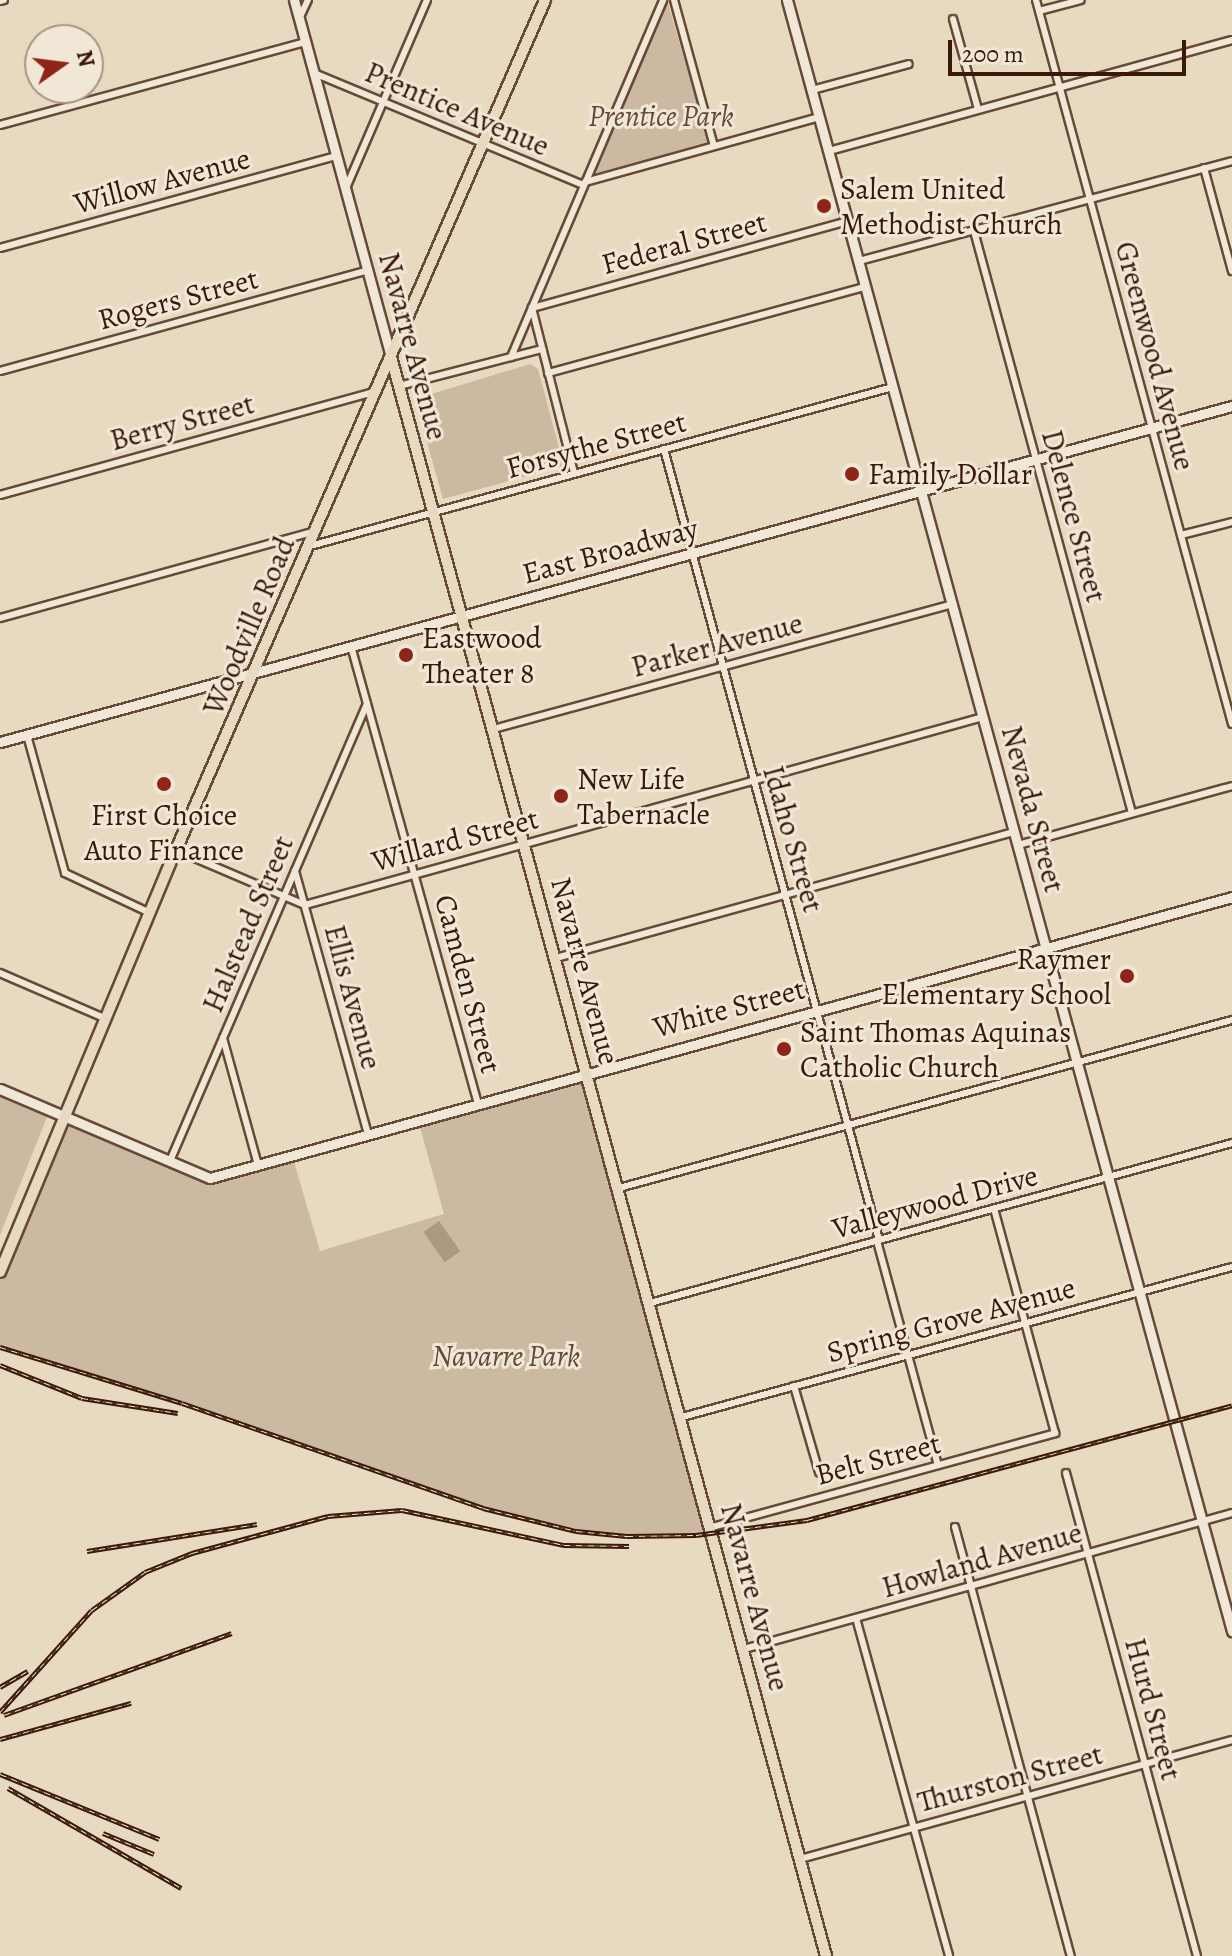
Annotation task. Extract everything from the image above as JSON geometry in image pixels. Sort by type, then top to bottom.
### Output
[{"type":"main road","name":"Woodville Road","points":[[0,1272],[104,1018],[545,0]]},
{"type":"main road","name":"Navarre Avenue","points":[[391,357],[712,1527],[826,1956]]},
{"type":"street","name":"Navarre Avenue","points":[[294,0],[391,357]]},
{"type":"street","points":[[299,20],[308,0]]},
{"type":"street","points":[[345,189],[427,0]]},
{"type":"street","points":[[511,357],[663,0]]},
{"type":"street","points":[[674,0],[714,146]]},
{"type":"street","name":"Nevada Street","points":[[787,0],[1232,1631]]},
{"type":"street","name":"Greenwood Avenue","points":[[1036,0],[1232,724]]},
{"type":"street","points":[[1039,11],[1081,0]]},
{"type":"street","points":[[953,19],[978,109]]},
{"type":"street","points":[[829,151],[1232,40]]},
{"type":"street","points":[[0,125],[305,42]]},
{"type":"street","points":[[812,90],[909,64]]},
{"type":"street","name":"Prentice Avenue","points":[[313,73],[584,184]]},
{"type":"street","points":[[584,184],[819,117]]},
{"type":"street","name":"Willow Avenue","points":[[0,248],[336,156]]},
{"type":"street","points":[[859,261],[1232,161]]},
{"type":"street","points":[[1204,168],[1232,271]]},
{"type":"street","name":"Federal Street","points":[[532,308],[848,221]]},
{"type":"street","name":"Delence Street","points":[[974,231],[1132,813]]},
{"type":"street","name":"Rogers Street","points":[[0,371],[368,270]]},
{"type":"street","points":[[548,373],[866,287]]},
{"type":"street","points":[[532,308],[574,473]]},
{"type":"street","points":[[399,386],[542,349]]},
{"type":"street","name":"Forsythe Street","points":[[310,546],[893,387]]},
{"type":"street","name":"Berry Street","points":[[0,495],[377,391]]},
{"type":"street","name":"East Broadway","points":[[0,742],[1232,406]]},
{"type":"street","name":"Idaho Street","points":[[664,449],[938,1465]]},
{"type":"street","points":[[1181,535],[1232,522]]},
{"type":"street","points":[[0,618],[316,531]]},
{"type":"street","name":"Parker Avenue","points":[[493,729],[952,604]]},
{"type":"street","name":"Camden Street","points":[[351,646],[478,1103]]},
{"type":"street","name":"Halstead Street","points":[[170,1161],[367,704]]},
{"type":"street","name":"Willard Street","points":[[305,905],[983,717]]},
{"type":"street","points":[[27,735],[65,873],[150,913]]},
{"type":"street","points":[[1018,845],[1232,786]]},
{"type":"street","points":[[556,958],[1014,832]]},
{"type":"street","points":[[176,850],[305,905]]},
{"type":"street","name":"Ellis Avenue","points":[[295,871],[368,1134]]},
{"type":"street","name":"White Street","points":[[170,1161],[210,1178],[1232,897]]},
{"type":"street","points":[[0,973],[104,1018]]},
{"type":"street","points":[[619,1188],[1232,1020]]},
{"type":"street","points":[[223,1038],[258,1165]]},
{"type":"street","points":[[0,1089],[170,1161]]},
{"type":"street","name":"Valleywood Drive","points":[[650,1303],[1232,1143]]},
{"type":"street","points":[[994,1209],[1025,1323]]},
{"type":"street","name":"Spring Grove Avenue","points":[[682,1417],[1232,1267]]},
{"type":"street","name":"Belt Street","points":[[712,1527],[1055,1433],[1025,1323]]},
{"type":"street","points":[[794,1386],[819,1472]]},
{"type":"street","name":"Hurd Street","points":[[1066,1473],[1197,1956]]},
{"type":"street","name":"Howland Avenue","points":[[744,1649],[1232,1513]]},
{"type":"street","points":[[955,1527],[1071,1956]]},
{"type":"street","points":[[856,1618],[949,1956]]},
{"type":"street","name":"Thurston Street","points":[[800,1859],[1232,1740]]},
{"type":"green space","name":"Prentice Park","points":[[667,0],[709,142],[594,175]]},
{"type":"green space","points":[[530,364],[538,369],[564,466],[443,499],[415,399]]},
{"type":"green space","name":"Navarre Park","points":[[587,1072],[713,1533],[616,1535],[536,1523],[0,1346],[0,1270],[64,1117],[202,1177],[292,1155],[320,1251],[444,1214],[418,1120]]},
{"type":"green space","points":[[0,1097],[47,1117],[0,1235]]},
{"type":"shaded area","points":[[439,1221],[460,1251],[445,1262],[423,1232]]},
{"type":"railway","points":[[0,1347],[182,1403],[483,1508],[576,1531],[627,1536],[696,1535],[807,1520],[1232,1405]]},
{"type":"railway","points":[[0,1365],[82,1398],[178,1413]]},
{"type":"railway","points":[[0,1712],[92,1610],[145,1572],[192,1553],[328,1516],[402,1510],[564,1545],[629,1546]]},
{"type":"railway","points":[[87,1551],[257,1524]]},
{"type":"railway","points":[[4,1715],[232,1633]]},
{"type":"railway","points":[[0,1687],[28,1671]]},
{"type":"railway","points":[[0,1739],[131,1703]]},
{"type":"railway","points":[[0,1774],[159,1839]]},
{"type":"railway","points":[[8,1788],[181,1888]]},
{"type":"railway","points":[[103,1833],[154,1854]]},
{"type":"place","name":"Salem United Methodist Church","points":[[824,206]]},
{"type":"place","name":"Family Dollar","points":[[852,474]]},
{"type":"place","name":"Eastwood Theater 8","points":[[406,655]]},
{"type":"place","name":"First Choice Auto Finance","points":[[164,784]]},
{"type":"place","name":"New Life Tabernacle","points":[[561,796]]},
{"type":"place","name":"Raymer Elementary School","points":[[1127,976]]},
{"type":"place","name":"Saint Thomas Aquinas Catholic Church","points":[[784,1049]]}]
